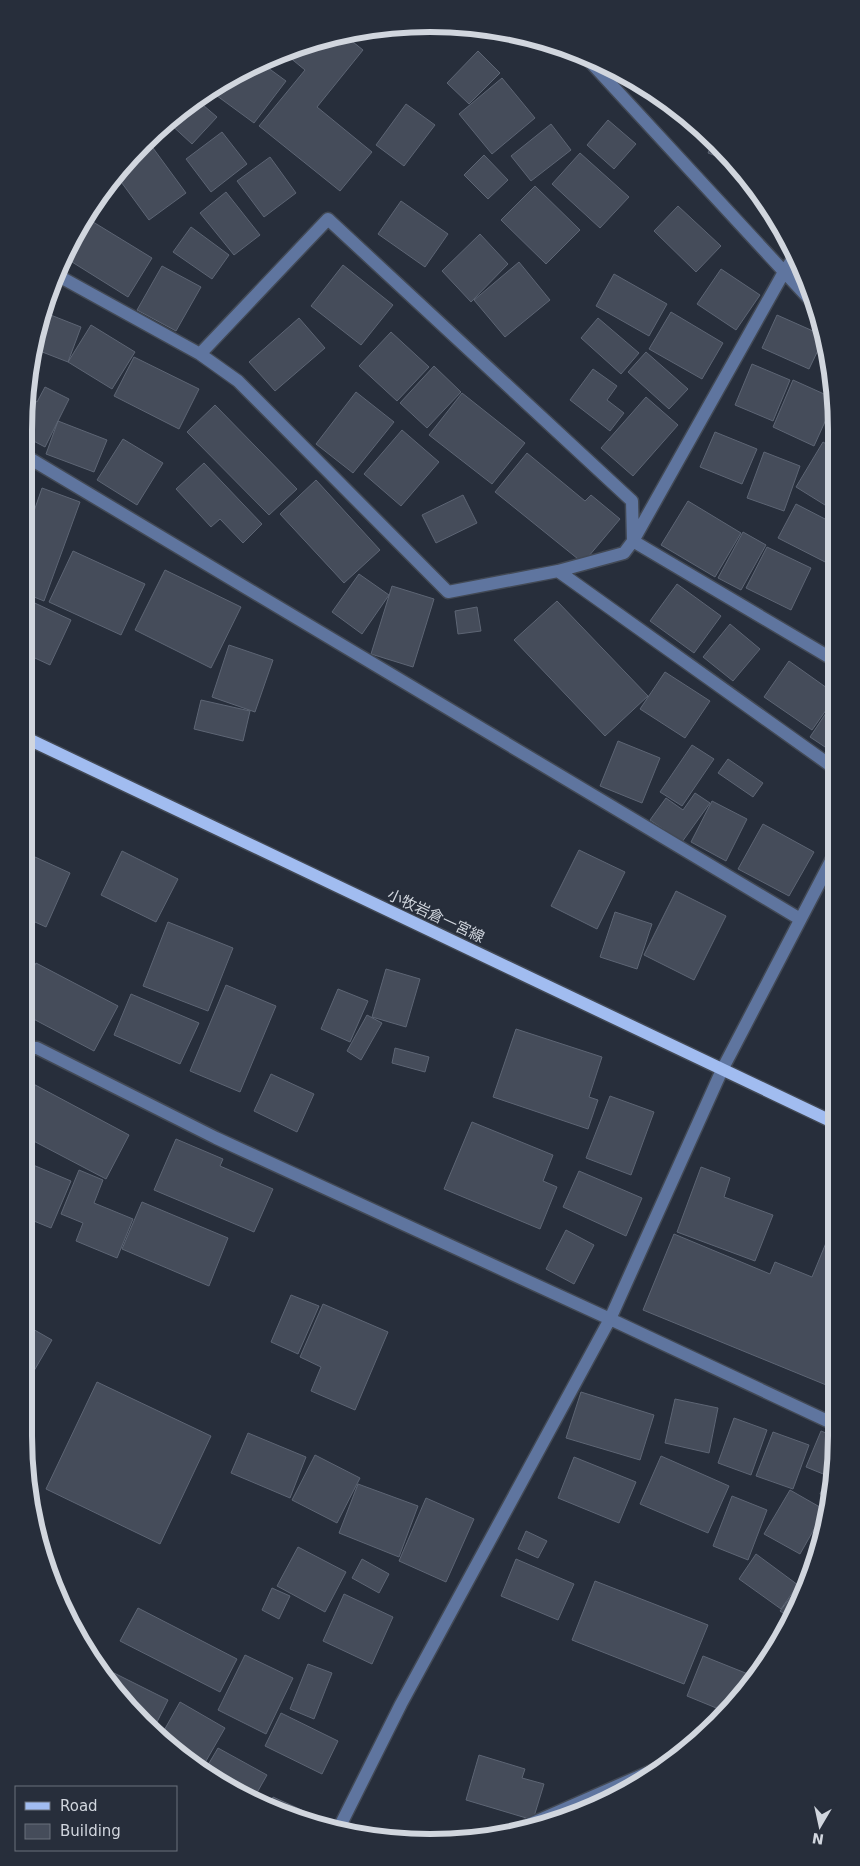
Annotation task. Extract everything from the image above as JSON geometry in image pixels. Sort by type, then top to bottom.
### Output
[{"type":"main road","name":"小牧岩倉一宮線","points":[[32,741],[828,1119]]},
{"type":"street","points":[[597,69],[802,291]]},
{"type":"street","points":[[200,354],[328,219],[632,501],[633,541]]},
{"type":"street","points":[[63,278],[200,354],[238,381],[448,592],[558,571],[624,553],[633,541],[790,262]]},
{"type":"street","points":[[32,460],[800,919]]},
{"type":"street","points":[[633,541],[828,656]]},
{"type":"street","points":[[558,571],[828,764]]},
{"type":"street","points":[[341,1823],[401,1704],[610,1318],[722,1070],[828,865]]},
{"type":"street","points":[[32,1048],[37,1048],[216,1138],[610,1318],[828,1421]]},
{"type":"street","points":[[557,1812],[623,1784]]},
{"type":"building","points":[[351,40],[363,50],[317,107],[372,152],[340,191],[259,126],[305,70],[291,58]]},
{"type":"building","points":[[478,51],[500,73],[469,104],[447,83]]},
{"type":"building","points":[[267,67],[286,81],[254,123],[216,95]]},
{"type":"building","points":[[502,78],[535,118],[492,154],[459,114]]},
{"type":"building","points":[[202,104],[217,117],[192,144],[173,127]]},
{"type":"building","points":[[406,104],[435,125],[404,166],[376,145]]},
{"type":"building","points":[[608,120],[636,144],[614,169],[587,145]]},
{"type":"building","points":[[551,124],[571,150],[531,181],[511,156]]},
{"type":"building","points":[[222,132],[247,164],[211,192],[186,159]]},
{"type":"building","points":[[153,148],[186,193],[149,220],[120,181],[143,155]]},
{"type":"building","points":[[710,148],[719,157],[708,153]]},
{"type":"building","points":[[580,153],[629,197],[600,228],[552,184]]},
{"type":"building","points":[[484,155],[508,180],[488,199],[464,175]]},
{"type":"building","points":[[270,157],[296,193],[264,217],[237,181]]},
{"type":"building","points":[[535,186],[580,230],[546,264],[501,220]]},
{"type":"building","points":[[226,192],[260,235],[234,255],[200,213]]},
{"type":"building","points":[[401,201],[448,234],[425,267],[378,234]]},
{"type":"building","points":[[678,206],[721,246],[696,272],[654,231]]},
{"type":"building","points":[[92,221],[152,258],[128,297],[70,261]]},
{"type":"building","points":[[191,227],[229,255],[212,279],[173,252]]},
{"type":"building","points":[[480,234],[508,264],[471,302],[442,271]]},
{"type":"building","points":[[519,262],[550,300],[505,337],[474,300]]},
{"type":"building","points":[[343,265],[393,305],[361,345],[311,306]]},
{"type":"building","points":[[162,266],[201,287],[176,331],[137,310]]},
{"type":"building","points":[[721,269],[760,295],[736,330],[697,304]]},
{"type":"building","points":[[614,274],[667,304],[649,336],[596,306]]},
{"type":"building","points":[[671,312],[723,343],[702,379],[649,349]]},
{"type":"building","points":[[50,315],[81,327],[68,362],[40,351]]},
{"type":"building","points":[[777,315],[815,332],[819,348],[809,369],[762,348]]},
{"type":"building","points":[[299,318],[325,348],[275,391],[249,362]]},
{"type":"building","points":[[598,318],[639,353],[621,374],[581,338]]},
{"type":"building","points":[[91,325],[135,352],[112,389],[68,362]]},
{"type":"building","points":[[391,332],[429,367],[397,401],[359,366]]},
{"type":"building","points":[[646,352],[688,389],[669,409],[628,372]]},
{"type":"building","points":[[134,357],[199,389],[179,429],[114,396]]},
{"type":"building","points":[[752,364],[790,380],[773,421],[735,405]]},
{"type":"building","points":[[434,366],[461,392],[427,428],[400,403]]},
{"type":"building","points":[[593,369],[617,386],[607,400],[624,413],[610,431],[570,400]]},
{"type":"building","points":[[793,380],[826,395],[827,416],[814,446],[773,427]]},
{"type":"building","points":[[45,387],[69,399],[45,447],[32,440],[33,400],[37,402]]},
{"type":"building","points":[[356,392],[394,422],[353,473],[316,444]]},
{"type":"building","points":[[462,393],[525,443],[492,484],[429,435]]},
{"type":"building","points":[[646,397],[678,425],[633,476],[601,448]]},
{"type":"building","points":[[215,405],[297,489],[269,515],[187,432]]},
{"type":"building","points":[[58,421],[107,440],[94,472],[46,454]]},
{"type":"building","points":[[402,430],[439,462],[401,506],[364,474]]},
{"type":"building","points":[[715,432],[757,449],[742,484],[700,467]]},
{"type":"building","points":[[123,439],[163,463],[137,505],[97,480]]},
{"type":"building","points":[[823,442],[828,445],[828,507],[796,487]]},
{"type":"building","points":[[764,452],[800,466],[784,511],[747,498]]},
{"type":"building","points":[[527,453],[585,501],[591,495],[620,519],[583,563],[495,492]]},
{"type":"building","points":[[204,463],[262,524],[243,543],[220,519],[211,527],[176,489]]},
{"type":"building","points":[[316,480],[380,550],[344,583],[280,514]]},
{"type":"building","points":[[42,488],[80,502],[44,601],[32,596],[32,517]]},
{"type":"building","points":[[463,495],[477,523],[436,543],[422,515]]},
{"type":"building","points":[[688,501],[741,533],[715,577],[661,545]]},
{"type":"building","points":[[796,504],[827,520],[828,518],[828,563],[778,538]]},
{"type":"building","points":[[743,532],[766,545],[741,590],[718,578]]},
{"type":"building","points":[[767,547],[811,568],[791,610],[746,588]]},
{"type":"building","points":[[73,551],[145,584],[121,635],[49,602]]},
{"type":"building","points":[[165,570],[241,607],[211,668],[135,630]]},
{"type":"building","points":[[359,574],[389,595],[362,634],[332,612]]},
{"type":"building","points":[[677,584],[721,616],[694,653],[650,621]]},
{"type":"building","points":[[392,586],[434,599],[413,667],[371,654]]},
{"type":"building","points":[[557,601],[648,696],[605,736],[514,640]]},
{"type":"building","points":[[32,602],[71,620],[50,665],[32,657]]},
{"type":"building","points":[[477,607],[481,631],[458,634],[455,611]]},
{"type":"building","points":[[730,624],[760,649],[733,681],[703,657]]},
{"type":"building","points":[[229,645],[273,660],[255,712],[212,697]]},
{"type":"building","points":[[789,661],[828,689],[828,707],[812,730],[764,697]]},
{"type":"building","points":[[665,672],[710,701],[685,738],[640,709]]},
{"type":"building","points":[[201,700],[250,711],[243,741],[194,729]]},
{"type":"building","points":[[828,710],[828,749],[810,737]]},
{"type":"building","points":[[618,741],[660,758],[642,803],[600,786]]},
{"type":"building","points":[[692,745],[714,759],[682,806],[660,792]]},
{"type":"building","points":[[728,759],[763,783],[753,797],[718,773]]},
{"type":"building","points":[[695,793],[710,803],[682,842],[650,820],[666,798],[683,810]]},
{"type":"building","points":[[712,801],[747,819],[726,861],[691,842]]},
{"type":"building","points":[[763,824],[814,852],[789,896],[738,869]]},
{"type":"building","points":[[579,850],[625,872],[597,929],[551,906]]},
{"type":"building","points":[[122,851],[178,879],[156,922],[101,895]]},
{"type":"building","points":[[32,856],[70,873],[46,927],[32,921]]},
{"type":"building","points":[[676,891],[726,916],[694,980],[644,955]]},
{"type":"building","points":[[615,912],[652,924],[637,969],[600,957]]},
{"type":"building","points":[[168,922],[233,948],[208,1011],[143,986]]},
{"type":"building","points":[[36,963],[118,1006],[94,1051],[32,1018],[32,971]]},
{"type":"building","points":[[386,969],[420,979],[406,1027],[372,1017]]},
{"type":"building","points":[[226,985],[276,1006],[240,1092],[190,1071]]},
{"type":"building","points":[[338,989],[368,1001],[350,1042],[321,1029]]},
{"type":"building","points":[[131,994],[199,1023],[180,1064],[114,1035]]},
{"type":"building","points":[[367,1015],[382,1023],[361,1060],[347,1051]]},
{"type":"building","points":[[516,1029],[602,1057],[589,1097],[598,1100],[588,1129],[493,1097]]},
{"type":"building","points":[[395,1048],[429,1057],[425,1072],[392,1063]]},
{"type":"building","points":[[271,1074],[314,1094],[297,1132],[254,1111]]},
{"type":"building","points":[[32,1083],[129,1135],[106,1179],[32,1140]]},
{"type":"building","points":[[610,1096],[654,1112],[631,1175],[586,1158]]},
{"type":"building","points":[[472,1122],[553,1155],[543,1181],[557,1187],[540,1229],[444,1189]]},
{"type":"building","points":[[176,1139],[223,1159],[220,1166],[273,1189],[254,1232],[154,1190]]},
{"type":"building","points":[[32,1165],[71,1181],[51,1228],[32,1220]]},
{"type":"building","points":[[701,1167],[730,1178],[724,1197],[773,1215],[755,1261],[677,1232]]},
{"type":"building","points":[[79,1170],[103,1180],[94,1203],[133,1219],[117,1258],[76,1241],[83,1223],[61,1214]]},
{"type":"building","points":[[579,1171],[642,1198],[626,1236],[563,1207]]},
{"type":"building","points":[[142,1202],[228,1238],[209,1286],[122,1249]]},
{"type":"building","points":[[566,1230],[594,1245],[574,1284],[546,1269]]},
{"type":"building","points":[[674,1234],[770,1274],[775,1262],[812,1277],[828,1238],[828,1386],[643,1310]]},
{"type":"building","points":[[291,1295],[319,1306],[298,1354],[271,1342]]},
{"type":"building","points":[[323,1304],[388,1332],[355,1410],[311,1391],[321,1367],[300,1357]]},
{"type":"building","points":[[32,1329],[52,1340],[32,1374]]},
{"type":"building","points":[[97,1382],[211,1436],[160,1544],[46,1489]]},
{"type":"building","points":[[581,1392],[654,1415],[640,1460],[566,1438]]},
{"type":"building","points":[[675,1399],[718,1408],[709,1453],[665,1443]]},
{"type":"building","points":[[734,1418],[767,1430],[751,1475],[718,1463]]},
{"type":"building","points":[[821,1431],[828,1434],[826,1475],[806,1467]]},
{"type":"building","points":[[773,1432],[809,1445],[793,1489],[756,1476]]},
{"type":"building","points":[[248,1433],[306,1457],[290,1498],[231,1473]]},
{"type":"building","points":[[315,1455],[360,1478],[337,1523],[292,1500]]},
{"type":"building","points":[[661,1456],[729,1486],[708,1533],[640,1504]]},
{"type":"building","points":[[574,1457],[636,1482],[619,1523],[558,1498]]},
{"type":"building","points":[[358,1484],[418,1506],[399,1557],[339,1533]]},
{"type":"building","points":[[824,1484],[823,1495],[820,1494]]},
{"type":"building","points":[[790,1490],[821,1508],[818,1522],[800,1554],[764,1534]]},
{"type":"building","points":[[732,1496],[767,1510],[748,1560],[713,1546]]},
{"type":"building","points":[[426,1498],[474,1519],[446,1582],[399,1561]]},
{"type":"building","points":[[526,1531],[547,1541],[538,1558],[518,1549]]},
{"type":"building","points":[[298,1547],[346,1572],[325,1612],[277,1586]]},
{"type":"building","points":[[756,1554],[798,1585],[781,1609],[739,1579]]},
{"type":"building","points":[[362,1559],[389,1574],[379,1593],[352,1578]]},
{"type":"building","points":[[516,1559],[574,1584],[558,1620],[501,1596]]},
{"type":"building","points":[[595,1581],[708,1625],[684,1684],[572,1640]]},
{"type":"building","points":[[272,1588],[290,1596],[279,1619],[262,1610]]},
{"type":"building","points":[[796,1590],[785,1615],[780,1611]]},
{"type":"building","points":[[344,1594],[393,1617],[372,1664],[323,1641]]},
{"type":"building","points":[[138,1608],[237,1659],[220,1692],[120,1641]]},
{"type":"building","points":[[245,1655],[293,1678],[266,1734],[218,1710]]},
{"type":"building","points":[[703,1656],[748,1674],[719,1709],[687,1696]]},
{"type":"building","points":[[308,1664],[332,1673],[314,1719],[290,1709]]},
{"type":"building","points":[[114,1673],[168,1700],[156,1724],[131,1698],[113,1675]]},
{"type":"building","points":[[180,1702],[225,1728],[205,1764],[164,1731]]},
{"type":"building","points":[[281,1713],[338,1741],[322,1774],[265,1746]]},
{"type":"building","points":[[218,1748],[267,1775],[256,1794],[207,1766]]},
{"type":"building","points":[[479,1755],[525,1769],[522,1778],[544,1784],[533,1820],[466,1800]]},
{"type":"building","points":[[273,1797],[317,1817],[302,1812],[272,1800]]}]
